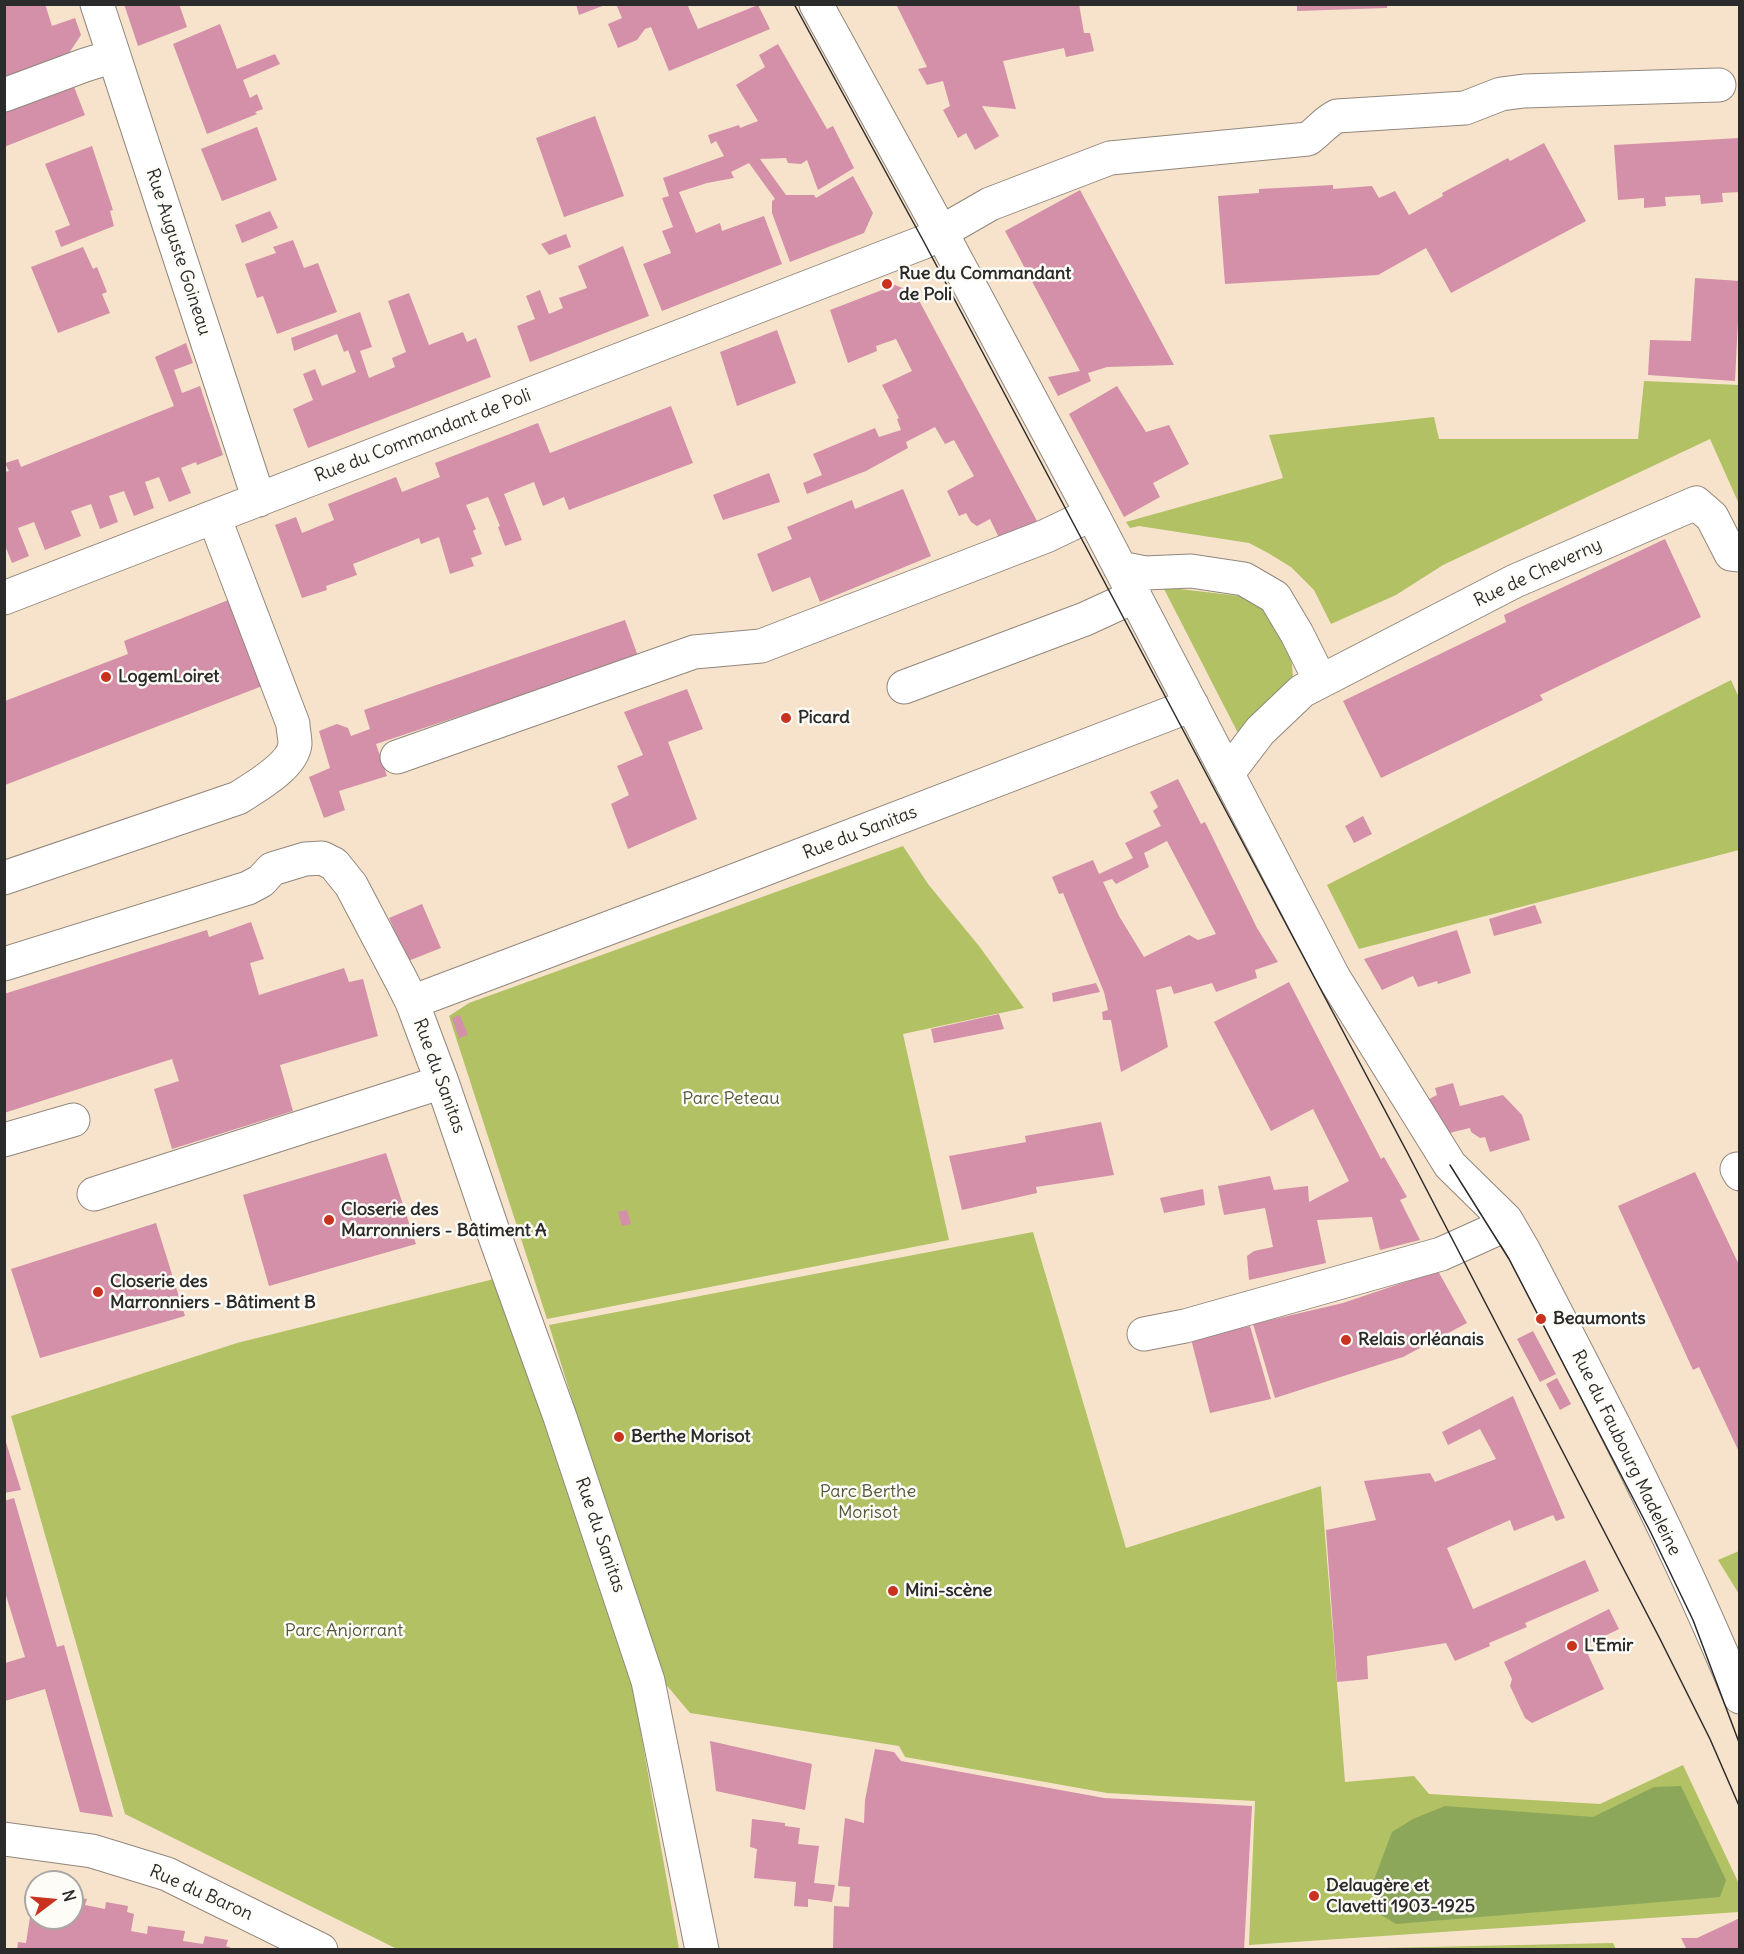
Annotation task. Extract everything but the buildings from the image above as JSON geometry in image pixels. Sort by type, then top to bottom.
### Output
[{"type":"street","name":"Rue Auguste Goineau","points":[[97,4],[259,500]]},
{"type":"street","name":"Rue du Faubourg Madeleine","points":[[816,4],[1092,514],[1334,978],[1450,1165],[1506,1220],[1641,1480],[1707,1618],[1740,1697]]},
{"type":"street","points":[[4,95],[114,56]]},
{"type":"street","name":"Rue du Commandant de Poli","points":[[4,598],[924,242],[990,204],[1110,158],[1308,139],[1320,131],[1326,122],[1337,116],[1465,108],[1501,94],[1524,91],[1719,85]]},
{"type":"street","name":"Rue de Cheverny","points":[[1228,773],[1260,731],[1302,691],[1320,680],[1515,581],[1696,503],[1713,518],[1731,554],[1740,555]]},
{"type":"street","points":[[397,757],[694,652],[761,646],[1046,536],[1092,514]]},
{"type":"street","points":[[4,878],[238,798],[267,779],[287,761],[295,745],[293,724],[214,517]]},
{"type":"street","points":[[1120,568],[1145,573],[1191,571],[1244,579],[1275,597],[1320,680]]},
{"type":"street","points":[[904,687],[1085,619],[1135,596]]},
{"type":"street","name":"Rue du Sanitas","points":[[702,1950],[648,1680],[560,1417],[412,1002],[1192,705]]},
{"type":"street","points":[[4,964],[248,888],[261,881],[272,869],[304,859],[322,858],[334,864],[351,885],[412,1002]]},
{"type":"street","points":[[94,1194],[442,1082]]},
{"type":"street","points":[[4,1140],[73,1120]]},
{"type":"street","points":[[1144,1334],[1185,1326],[1441,1254],[1492,1231],[1506,1220]]},
{"type":"street","name":"Rue du Baron","points":[[4,1839],[92,1851],[167,1874],[321,1950]]},
{"type":"green space","points":[[1644,381],[1739,385],[1739,504],[1710,439],[1443,565],[1396,595],[1331,624],[1314,590],[1291,567],[1249,543],[1139,526],[1130,528],[1126,522],[1283,478],[1269,435],[1434,417],[1439,439],[1638,439]]},
{"type":"green space","points":[[1163,587],[1248,597],[1269,611],[1291,654],[1293,677],[1239,735]]},
{"type":"green space","points":[[1731,680],[1740,700],[1739,850],[1359,949],[1327,885]]},
{"type":"green space","name":"Parc Peteau","points":[[903,846],[928,884],[979,946],[1024,1008],[903,1034],[949,1240],[547,1319],[449,1016],[469,1003]]},
{"type":"green space","name":"Parc Berthe Morisot","points":[[1033,1232],[1126,1548],[1321,1486],[1345,1782],[1414,1776],[1429,1794],[1600,1804],[1683,1765],[1739,1884],[1739,1912],[1249,1945],[1255,1801],[1107,1793],[905,1757],[899,1746],[690,1713],[658,1675],[549,1325]]},
{"type":"green space","name":"Parc Anjorrant","points":[[498,1278],[627,1655],[679,1949],[397,1949],[125,1814],[11,1416],[237,1343]]},
{"type":"green space","points":[[1739,1551],[1739,1594],[1718,1560]]},
{"type":"green space","points":[[1681,1786],[1726,1880],[1720,1897],[1396,1924],[1381,1915],[1374,1880],[1392,1832],[1413,1819],[1445,1806],[1593,1817],[1654,1787]]},
{"type":"green space","points":[[1613,1943],[1616,1949],[1336,1949]]},
{"type":"tram line","points":[[794,4],[924,242],[1406,1150],[1659,1637],[1710,1739],[1740,1808]]},
{"type":"tram line","points":[[1450,1165],[1509,1259],[1650,1531],[1693,1620],[1740,1745]]},
{"type":"place","name":"Rue du Commandant de Poli","points":[[887,284]]},
{"type":"place","name":"LogemLoiret","points":[[106,677]]},
{"type":"place","name":"Picard","points":[[786,718]]},
{"type":"place","name":"Closerie des Marronniers - Bâtiment A","points":[[329,1220]]},
{"type":"place","name":"Closerie des Marronniers - Bâtiment B","points":[[98,1292]]},
{"type":"place","name":"Beaumonts","points":[[1541,1319]]},
{"type":"place","name":"Relais orléanais","points":[[1346,1340]]},
{"type":"place","name":"Berthe Morisot","points":[[619,1437]]},
{"type":"place","name":"Mini-scène","points":[[893,1591]]},
{"type":"place","name":"L'Emir","points":[[1572,1646]]},
{"type":"place","name":"Delaugère et Clavetti 1903-1925","points":[[1314,1896]]}]
